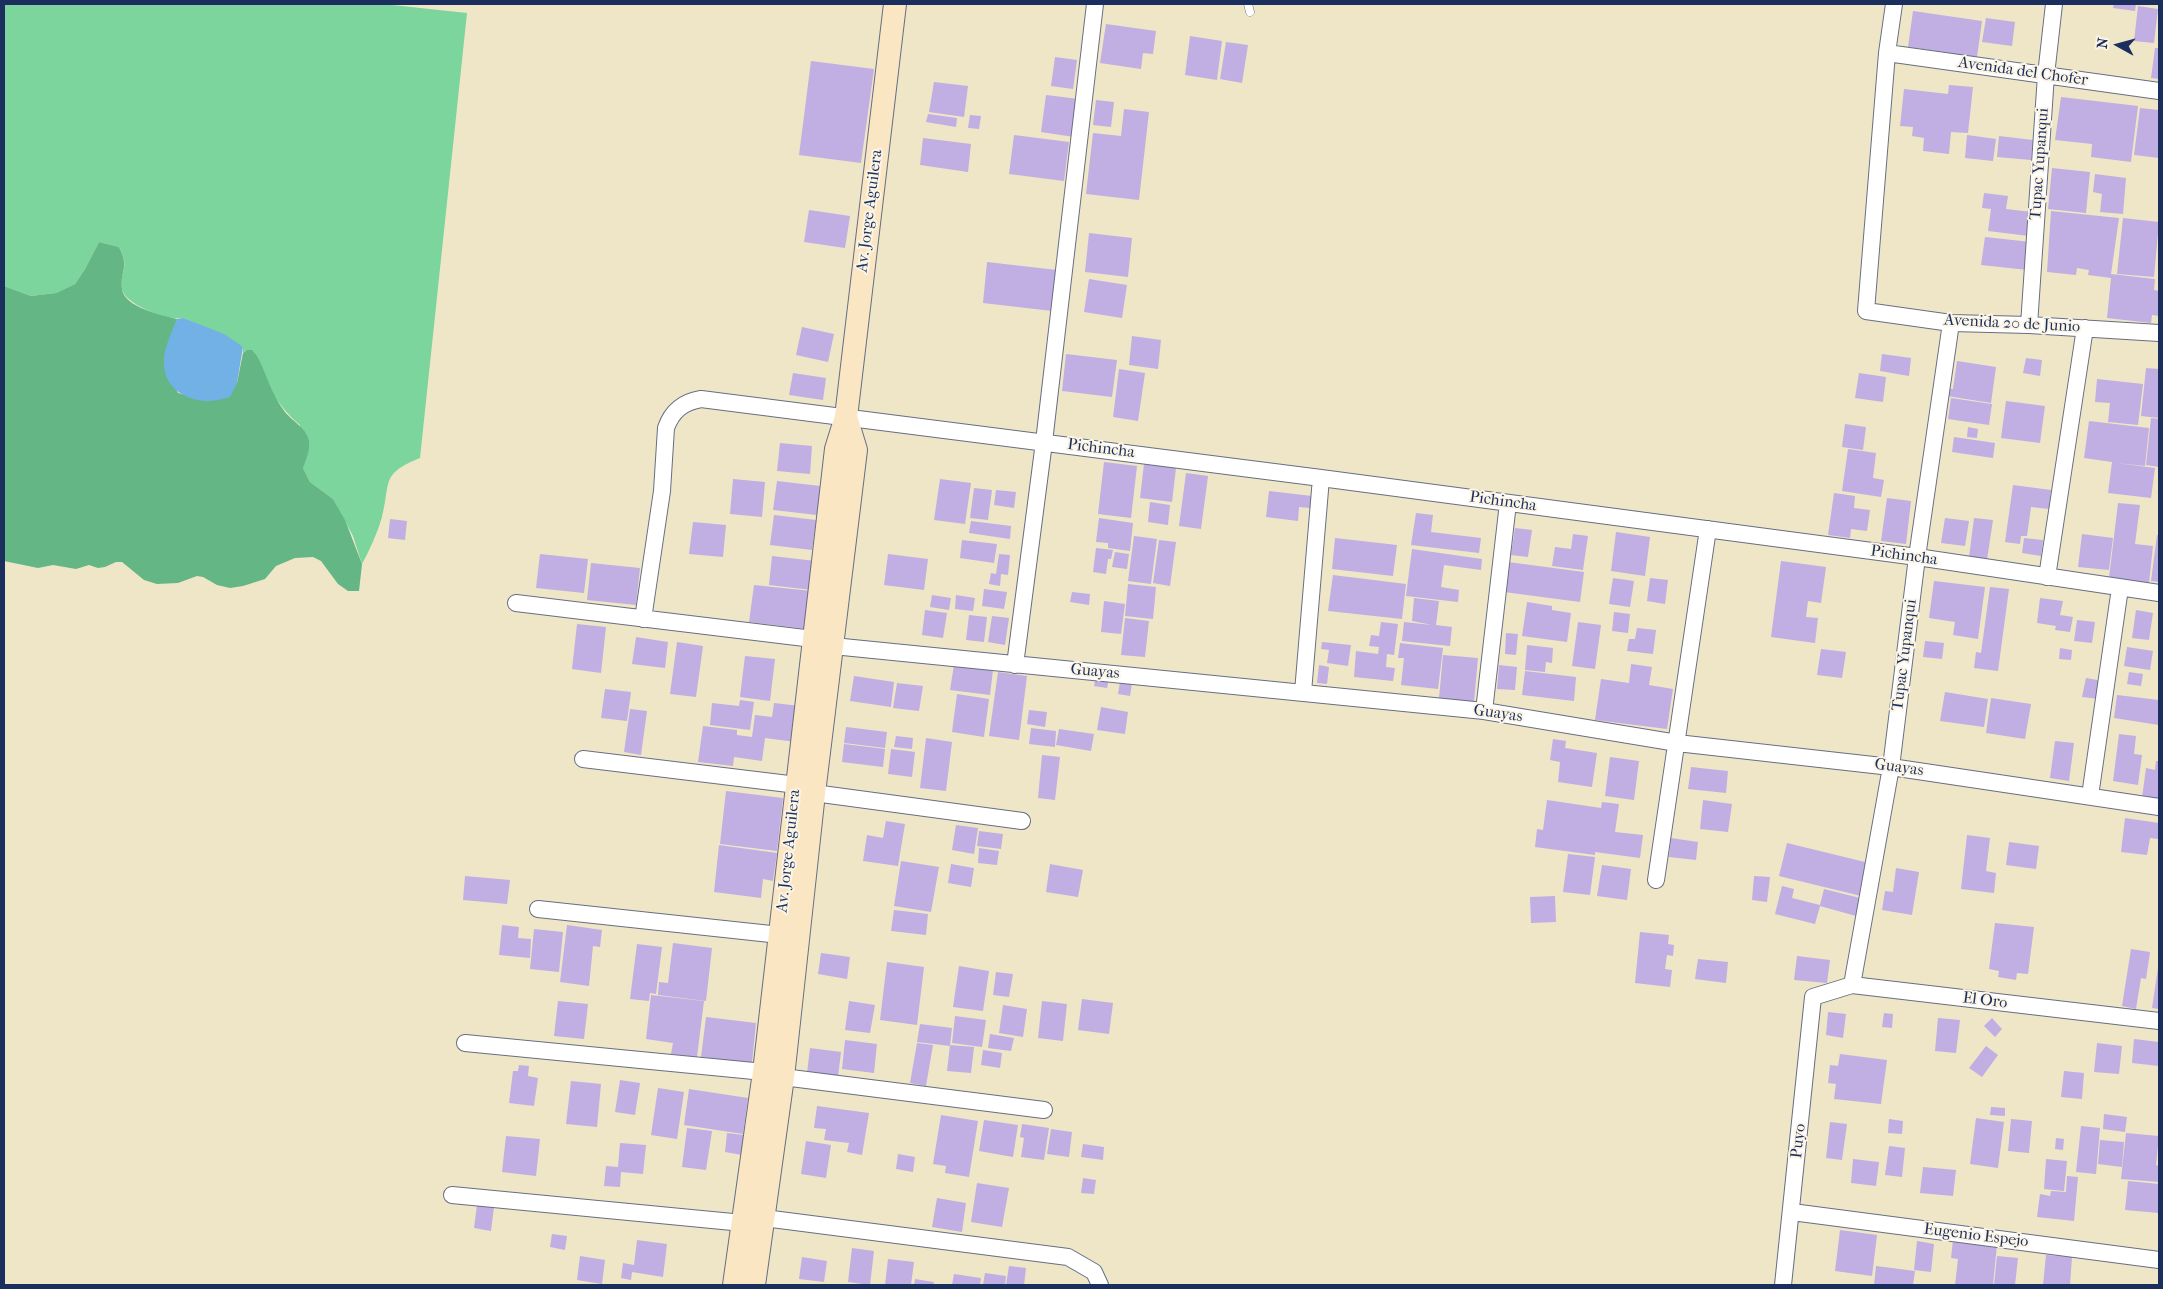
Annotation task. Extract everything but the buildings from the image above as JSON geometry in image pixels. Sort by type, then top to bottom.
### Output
[{"type":"street","name":"Av. Jorge Aguilera","points":[[734,1285],[753,1220],[774,1074],[823,642],[856,450],[846,418],[894,4]]},
{"type":"street","points":[[1015,664],[1044,442],[1094,4]]},
{"type":"street","points":[[1887,53],[1894,4]]},
{"type":"street","name":"Tupac Yupanqui","points":[[2029,325],[2046,75],[2054,4]]},
{"type":"street","name":"Avenida del Chofer","points":[[1887,53],[2159,91]]},
{"type":"street","name":"Avenida 20 de Junio","points":[[1887,53],[1866,311],[1951,323],[2029,325],[2159,333]]},
{"type":"street","name":"Tupac Yupanqui","points":[[1852,985],[1891,767],[1917,557],[1951,323]]},
{"type":"street","points":[[2047,577],[2085,328]]},
{"type":"street","name":"Pichincha","points":[[643,619],[662,491],[664,437],[669,420],[679,407],[701,399],[1708,529],[1917,557],[2159,593]]},
{"type":"street","points":[[1304,692],[1321,478]]},
{"type":"street","points":[[1484,711],[1508,503]]},
{"type":"street","points":[[1656,880],[1708,529]]},
{"type":"street","points":[[2090,796],[2120,588]]},
{"type":"street","name":"Guayas","points":[[516,603],[1015,664],[1484,711],[1677,743],[1891,767],[2159,807]]},
{"type":"street","points":[[583,759],[1022,821]]},
{"type":"street","name":"Av. Jorge Aguilera","points":[[774,1074],[780,935],[806,789]]},
{"type":"street","points":[[538,909],[780,935]]},
{"type":"street","name":"El Oro","points":[[1813,997],[1852,985],[2159,1021]]},
{"type":"street","name":"Puyo","points":[[1783,1285],[1813,997]]},
{"type":"street","points":[[465,1043],[774,1074],[1044,1110]]},
{"type":"street","points":[[452,1195],[753,1220],[1068,1257],[1094,1272],[1100,1285]]},
{"type":"street","name":"Eugenio Espejo","points":[[1792,1212],[2159,1260]]},
{"type":"street","name":"Av. Jorge Aguilera","points":[[753,1220],[754,1285]]},
{"type":"green space","points":[[4,4],[383,4],[467,13],[420,458],[398,469],[389,480],[382,517],[362,564],[353,536],[333,499],[310,482],[303,468],[300,425],[277,400],[247,350],[243,353],[243,347],[183,318],[168,317],[148,311],[131,301],[122,289],[124,261],[119,247],[99,242],[75,284],[56,293],[31,296],[4,286]]},
{"type":"green space","points":[[99,242],[119,247],[124,260],[122,289],[129,301],[144,309],[177,319],[164,361],[178,393],[207,401],[237,383],[243,353],[247,350],[252,350],[257,356],[280,405],[303,429],[308,437],[309,449],[303,468],[310,482],[333,499],[345,520],[362,564],[359,591],[348,591],[338,584],[321,561],[313,557],[295,558],[276,566],[265,579],[230,588],[217,585],[203,577],[197,576],[178,583],[157,584],[144,580],[122,562],[116,562],[105,567],[98,568],[89,565],[76,569],[53,565],[38,568],[4,561],[4,286],[31,296],[56,293],[75,284]]},
{"type":"water","points":[[183,318],[224,334],[243,347],[237,383],[230,397],[213,401],[190,398],[176,390],[167,378],[164,361],[165,350],[177,319]]}]
